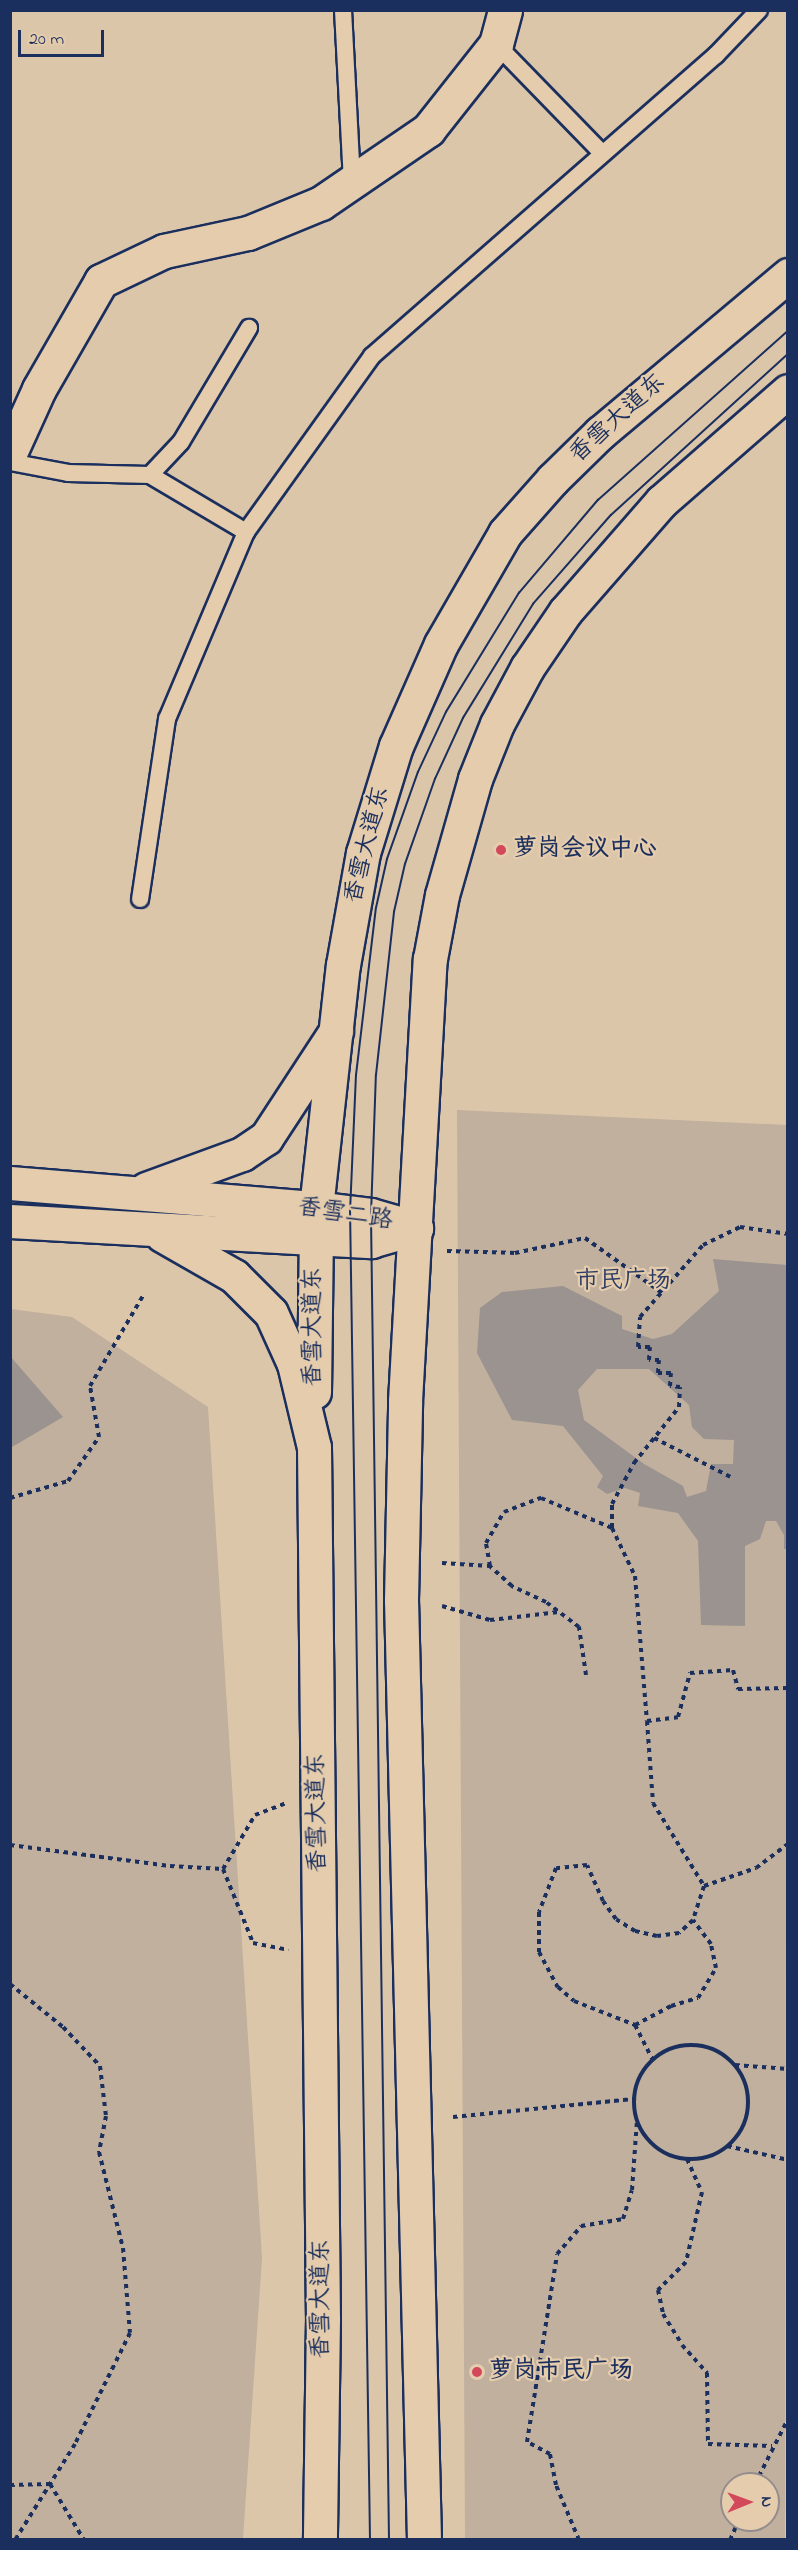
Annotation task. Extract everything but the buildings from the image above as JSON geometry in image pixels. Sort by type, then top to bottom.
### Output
[{"type":"main road","points":[[10,453],[39,389],[101,281],[164,251],[248,233],[321,203],[428,130],[496,44],[505,10]]},
{"type":"main road","name":"香雪大道东","points":[[320,2540],[322,2318],[314,1447],[315,1223],[352,908],[377,800],[441,644],[505,533],[553,479],[600,433],[788,275]]},
{"type":"main road","points":[[424,2540],[401,1600],[405,1401],[416,1228],[424,1011],[430,959],[459,830],[497,724],[565,612],[605,562],[662,501],[788,391]]},
{"type":"main road","points":[[134,1193],[234,1157],[266,1138],[336,1031]]},
{"type":"main road","name":"香雪二路","points":[[10,1183],[134,1193],[315,1223]]},
{"type":"main road","name":"香雪二路","points":[[10,1221],[155,1232],[315,1223],[370,1215],[416,1228]]},
{"type":"main road","points":[[155,1232],[234,1276],[271,1313],[294,1364],[314,1447]]},
{"type":"lane","points":[[343,10],[352,182]]},
{"type":"lane","points":[[140,899],[167,719],[246,532],[372,356],[602,153],[716,56],[759,10]]},
{"type":"lane","points":[[496,44],[602,153]]},
{"type":"lane","points":[[150,475],[181,442],[249,328]]},
{"type":"lane","points":[[10,462],[68,473],[150,475],[246,532]]},
{"type":"path","points":[[652,2060],[635,2025],[574,2001],[558,1987],[539,1952],[539,1912],[556,1868],[587,1865],[616,1919],[635,1931],[657,1936],[679,1933],[693,1920],[704,1886],[653,1803],[635,1576],[612,1528],[612,1504],[634,1463],[679,1407],[680,1387],[670,1386],[670,1373],[658,1372],[659,1360],[650,1360],[650,1347],[638,1347],[640,1317],[703,1245],[740,1227],[788,1234]]},
{"type":"path","points":[[447,1251],[515,1253],[585,1238],[662,1293]]},
{"type":"path","points":[[10,1498],[68,1482],[99,1437],[90,1386],[144,1294]]},
{"type":"path","points":[[654,1438],[731,1477]]},
{"type":"path","points":[[489,1566],[486,1544],[504,1512],[541,1498],[612,1528]]},
{"type":"path","points":[[442,1563],[489,1566],[512,1586],[559,1612],[579,1627],[586,1675]]},
{"type":"path","points":[[442,1606],[490,1620],[559,1612]]},
{"type":"path","points":[[647,1721],[678,1717],[690,1673],[733,1670],[738,1689],[788,1689]]},
{"type":"path","points":[[223,1869],[255,1815],[287,1802]]},
{"type":"path","points":[[704,1886],[756,1868],[788,1844]]},
{"type":"path","points":[[10,1845],[170,1866],[223,1869]]},
{"type":"path","points":[[223,1869],[253,1943],[288,1950]]},
{"type":"path","points":[[635,2025],[671,2006],[698,1998],[716,1968],[711,1944],[693,1920]]},
{"type":"path","points":[[10,1984],[63,2027],[100,2066],[106,2116],[99,2152],[123,2248],[130,2333],[75,2444],[15,2540]]},
{"type":"path","points":[[579,2540],[556,2485],[550,2454],[527,2442],[556,2253],[581,2226],[623,2219],[632,2190],[637,2121],[633,2099],[639,2078],[652,2060],[670,2048],[694,2044],[716,2050],[734,2065],[745,2085],[747,2109],[741,2129],[727,2146],[708,2156],[687,2159],[666,2153],[648,2140],[637,2121]]},
{"type":"path","points":[[734,2065],[788,2069]]},
{"type":"path","points":[[453,2117],[633,2099]]},
{"type":"path","points":[[727,2146],[788,2160]]},
{"type":"path","points":[[687,2159],[702,2192],[686,2262],[658,2290],[663,2314],[682,2345],[707,2373],[708,2444],[772,2446]]},
{"type":"path","points":[[760,2472],[788,2419]]},
{"type":"path","points":[[10,2486],[50,2484]]},
{"type":"path","points":[[50,2484],[84,2540]]},
{"type":"green space","name":"市民广场","points":[[457,1110],[787,1125],[785,2539],[465,2539]]},
{"type":"green space","points":[[11,1309],[72,1317],[208,1407],[262,2258],[243,2539],[11,2540]]},
{"type":"shaded area","points":[[713,1259],[787,1265],[787,1549],[784,1549],[784,1535],[776,1521],[766,1521],[760,1539],[745,1546],[745,1626],[701,1625],[698,1541],[678,1513],[638,1506],[640,1493],[625,1488],[607,1494],[597,1487],[603,1476],[563,1426],[512,1420],[477,1353],[480,1308],[502,1292],[563,1286],[622,1316],[622,1329],[653,1339],[672,1334],[719,1291]],"holes":[[[597,1369],[649,1369],[689,1405],[692,1427],[704,1439],[734,1440],[733,1464],[711,1464],[706,1491],[687,1497],[683,1486],[644,1464],[584,1420],[578,1390]]]},
{"type":"shaded area","points":[[10,1356],[63,1417],[12,1447],[10,1446]]},
{"type":"tram line","points":[[370,2540],[350,1212],[356,1075],[376,908],[387,859],[418,772],[446,712],[519,593],[598,500],[788,331]]},
{"type":"tram line","points":[[389,2540],[371,1215],[376,1075],[394,912],[405,864],[435,779],[463,718],[533,604],[611,515],[788,354]]},
{"type":"place","name":"萝岗会议中心","points":[[501,850]]},
{"type":"place","name":"萝岗市民广场","points":[[477,2372]]}]
